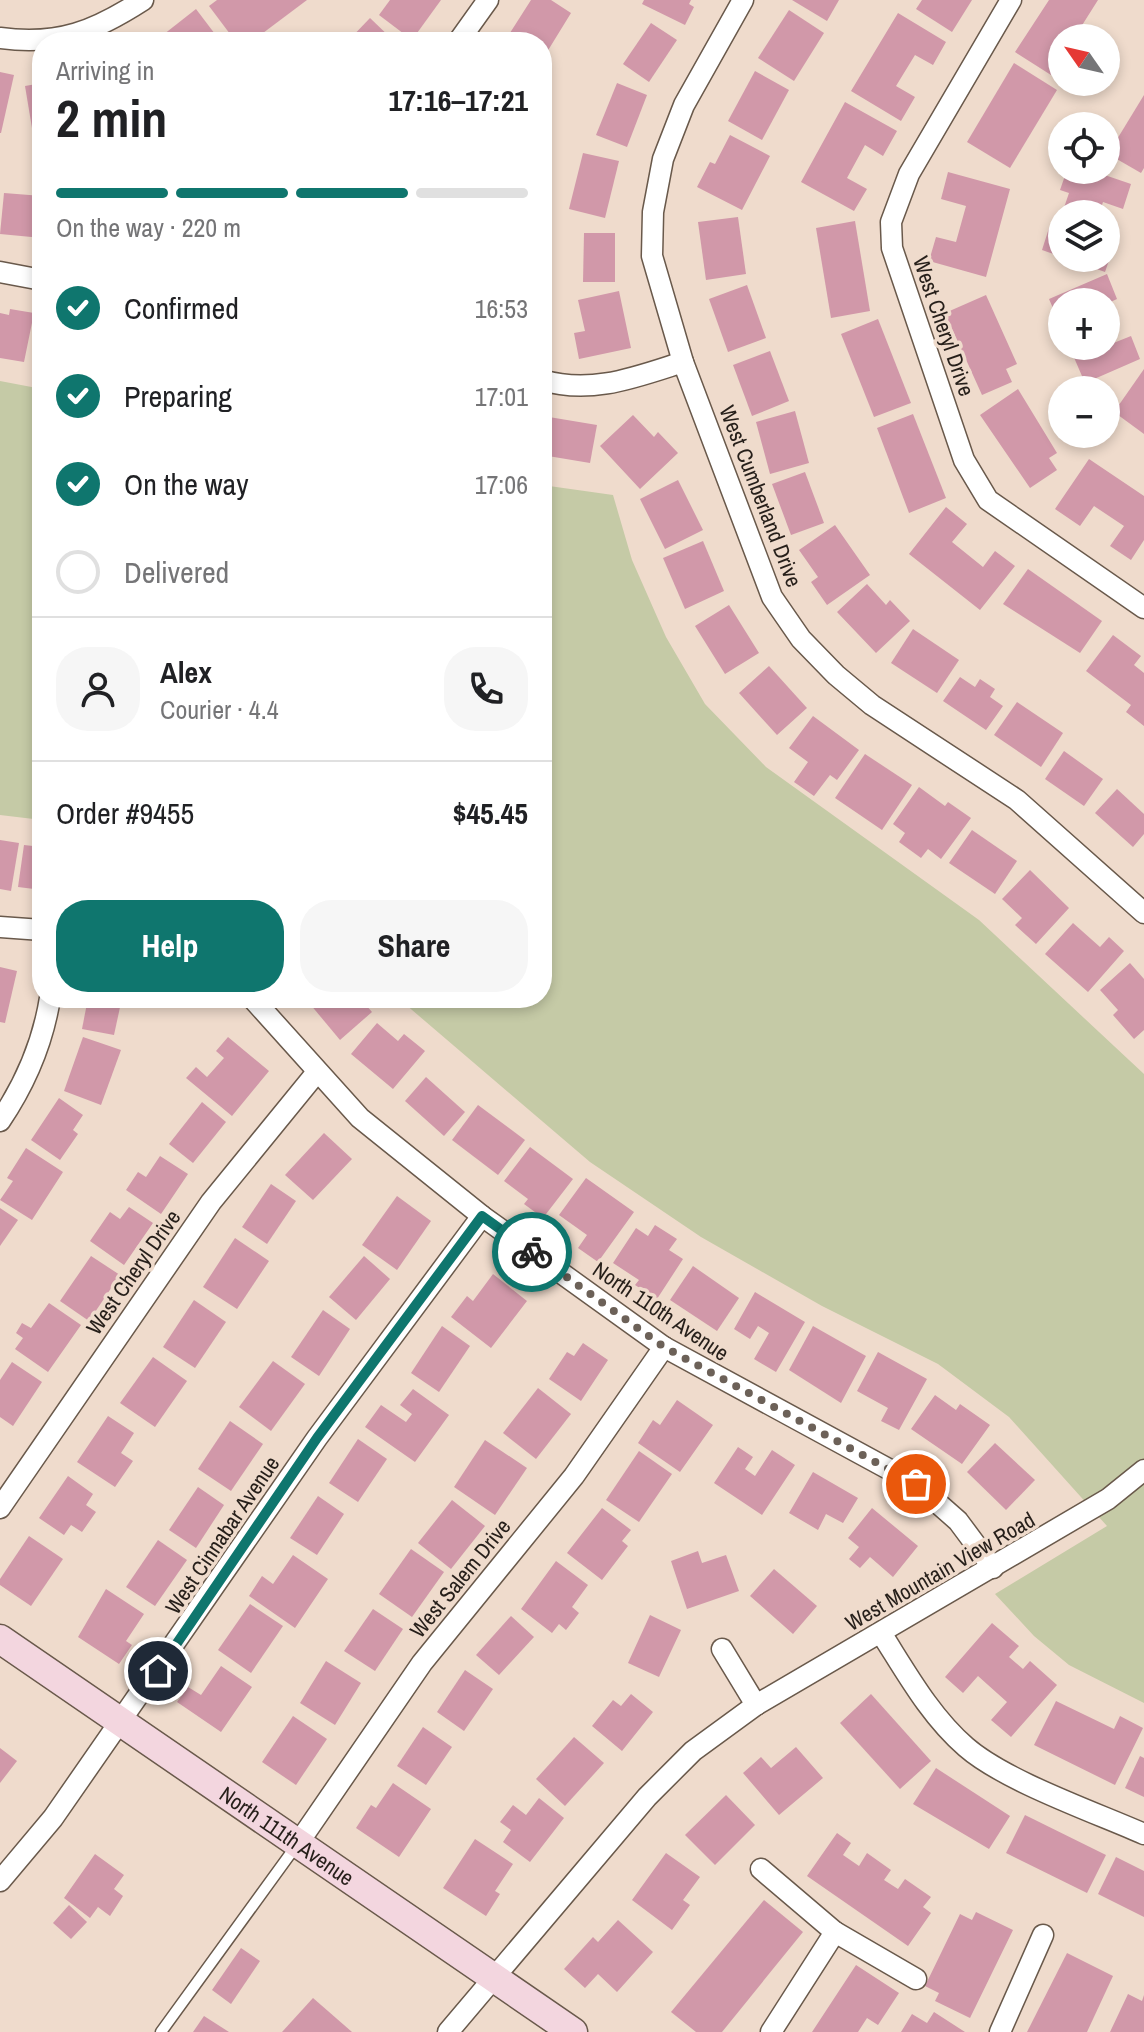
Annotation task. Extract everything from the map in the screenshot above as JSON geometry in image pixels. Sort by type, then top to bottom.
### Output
[{"type":"street","points":[[89,32],[143,0]]},
{"type":"street","points":[[465,32],[488,0]]},
{"type":"street","name":"West Cumberland Drive","points":[[743,0],[684,105],[663,159],[653,212],[652,256],[657,284],[683,362],[772,597],[801,639],[872,705],[1017,800],[1144,913]]},
{"type":"street","name":"West Cheryl Drive","points":[[1011,0],[909,174],[891,222],[892,248],[964,460],[988,500],[1144,608]]},
{"type":"street","points":[[0,38],[32,41]]},
{"type":"street","points":[[0,272],[32,278]]},
{"type":"street","points":[[552,383],[594,387],[622,382],[683,362]]},
{"type":"street","points":[[0,927],[32,929]]},
{"type":"street","points":[[0,1121],[18,1094],[46,1026],[49,1008]]},
{"type":"street","name":"North 110th Avenue","points":[[261,1008],[360,1118],[482,1216],[664,1347],[916,1484],[958,1521],[993,1568]]},
{"type":"street","name":"West Cheryl Drive","points":[[0,1508],[211,1202],[317,1072]]},
{"type":"street","name":"West Cinnabar Avenue","points":[[0,1881],[53,1818],[122,1723],[317,1438],[482,1216]]},
{"type":"street","name":"West Salem Drive","points":[[299,1842],[422,1663],[574,1476],[664,1347]]},
{"type":"street","name":"West Mountain View Road","points":[[448,2032],[647,1797],[693,1751],[756,1705],[1108,1499],[1144,1470]]},
{"type":"street","points":[[881,1633],[923,1699],[966,1747],[993,1766],[1144,1834]]},
{"type":"street","name":"North 111th Avenue","points":[[0,1639],[573,2032]]},
{"type":"street","points":[[722,1649],[756,1705]]},
{"type":"street","points":[[761,1869],[835,1932],[916,1979]]},
{"type":"street","points":[[771,2032],[835,1932]]},
{"type":"street","points":[[1000,2032],[1043,1935]]},
{"type":"lane","points":[[161,2032],[299,1842]]},
{"type":"green space","points":[[0,381],[32,387],[32,819],[0,815]]},
{"type":"green space","points":[[552,486],[613,495],[632,560],[666,637],[705,704],[766,767],[979,920],[1144,1074],[1144,1703],[1069,1665],[1034,1636],[995,1594],[1107,1526],[1009,1417],[938,1364],[822,1306],[701,1237],[590,1162],[410,1008],[552,1008]]},
{"type":"building","points":[[217,0],[307,0],[264,32],[228,32],[209,6]]},
{"type":"building","points":[[390,0],[441,0],[418,32],[401,32],[379,15]]},
{"type":"building","points":[[531,0],[551,0],[571,13],[552,44],[552,32],[510,32]]},
{"type":"building","points":[[644,0],[691,0],[689,4],[694,7],[685,25],[642,4]]},
{"type":"building","points":[[792,0],[839,0],[827,21]]},
{"type":"building","points":[[922,0],[972,0],[952,32],[916,9]]},
{"type":"building","points":[[1049,0],[1098,0],[1083,24],[1048,24],[1048,73],[1015,52]]},
{"type":"building","points":[[196,9],[213,32],[167,32]]},
{"type":"building","points":[[789,10],[824,33],[794,81],[758,58]]},
{"type":"building","points":[[898,13],[946,42],[933,65],[915,55],[896,86],[915,97],[901,121],[851,91]]},
{"type":"building","points":[[370,18],[385,32],[357,32]]},
{"type":"building","points":[[651,23],[677,40],[649,82],[623,64]]},
{"type":"building","points":[[1014,63],[1048,84],[1048,96],[1053,96],[1010,168],[967,142]]},
{"type":"building","points":[[755,71],[789,90],[762,140],[728,121]]},
{"type":"building","points":[[0,72],[14,75],[1,133],[0,133]]},
{"type":"building","points":[[617,83],[647,95],[627,147],[596,135]]},
{"type":"building","points":[[32,85],[32,128],[25,86]]},
{"type":"building","points":[[1144,95],[1144,168],[1141,173],[1120,161],[1120,134]]},
{"type":"building","points":[[845,102],[897,131],[883,156],[865,145],[847,178],[867,189],[854,211],[801,182]]},
{"type":"building","points":[[730,135],[770,156],[742,210],[697,187],[710,162],[715,164]]},
{"type":"building","points":[[583,153],[619,161],[605,218],[569,209]]},
{"type":"building","points":[[948,172],[1010,189],[986,277],[929,261],[936,237],[956,242],[966,206],[941,199]]},
{"type":"building","points":[[1120,180],[1131,184],[1123,209],[1120,208],[1120,200],[1067,200],[1069,193],[1060,190],[1062,184],[1120,184]]},
{"type":"building","points":[[4,193],[32,195],[32,237],[0,234]]},
{"type":"building","points":[[738,217],[746,274],[706,280],[698,222]]},
{"type":"building","points":[[855,221],[870,311],[831,318],[816,228]]},
{"type":"building","points":[[1048,231],[1048,252],[1042,250]]},
{"type":"building","points":[[584,233],[615,233],[615,282],[583,282]]},
{"type":"building","points":[[1107,274],[1113,288],[1075,288]]},
{"type":"building","points":[[747,285],[766,338],[728,352],[709,299]]},
{"type":"building","points":[[619,291],[631,348],[579,359],[574,333],[585,331],[578,300]]},
{"type":"building","points":[[986,295],[1017,364],[1006,369],[1012,382],[982,395],[945,313]]},
{"type":"building","points":[[10,309],[32,313],[24,362],[0,358],[0,313],[9,315]]},
{"type":"building","points":[[878,319],[911,403],[874,417],[841,334]]},
{"type":"building","points":[[1131,336],[1140,359],[1101,376],[1082,376],[1075,360],[1120,360],[1120,340]]},
{"type":"building","points":[[770,351],[789,401],[752,416],[733,365]]},
{"type":"building","points":[[1144,369],[1144,434],[1120,416],[1120,403]]},
{"type":"building","points":[[1018,389],[1048,438],[1048,448],[1054,448],[1057,453],[1049,458],[1057,470],[1030,488],[980,415]]},
{"type":"building","points":[[795,411],[809,463],[770,474],[756,422]]},
{"type":"building","points":[[913,414],[946,498],[909,513],[877,428]]},
{"type":"building","points":[[633,415],[654,437],[658,432],[678,453],[640,489],[600,446]]},
{"type":"building","points":[[552,418],[597,425],[590,463],[552,457]]},
{"type":"building","points":[[1089,459],[1144,496],[1144,540],[1131,560],[1110,546],[1124,526],[1094,506],[1080,526],[1055,509]]},
{"type":"building","points":[[805,472],[824,523],[791,535],[772,484]]},
{"type":"building","points":[[678,480],[703,530],[665,549],[640,499]]},
{"type":"building","points":[[946,507],[967,524],[952,542],[983,567],[995,551],[1015,566],[980,610],[909,554]]},
{"type":"building","points":[[835,525],[870,575],[827,605],[811,582],[818,577],[799,550]]},
{"type":"building","points":[[703,541],[724,591],[685,609],[663,558]]},
{"type":"building","points":[[1028,569],[1102,621],[1080,653],[1003,604]]},
{"type":"building","points":[[867,584],[886,605],[890,600],[910,621],[876,653],[837,612]]},
{"type":"building","points":[[729,605],[759,653],[725,674],[695,626]]},
{"type":"building","points":[[913,629],[959,660],[937,693],[891,663]]},
{"type":"building","points":[[1113,635],[1141,656],[1134,665],[1144,673],[1144,726],[1126,712],[1131,705],[1086,671]]},
{"type":"building","points":[[769,666],[807,708],[777,735],[739,693]]},
{"type":"building","points":[[960,677],[975,687],[980,679],[995,689],[990,697],[1003,706],[986,730],[943,701]]},
{"type":"building","points":[[1017,702],[1063,733],[1041,767],[994,735]]},
{"type":"building","points":[[813,716],[859,750],[837,780],[830,775],[814,796],[794,782],[808,762],[789,748]]},
{"type":"building","points":[[1064,751],[1103,779],[1084,806],[1045,779]]},
{"type":"building","points":[[865,754],[912,785],[882,830],[835,798]]},
{"type":"building","points":[[919,787],[945,806],[948,802],[971,818],[941,859],[928,849],[921,858],[899,842],[905,833],[893,824]]},
{"type":"building","points":[[1117,789],[1144,814],[1144,834],[1133,847],[1095,813]]},
{"type":"building","points":[[972,830],[1017,861],[995,894],[949,863]]},
{"type":"building","points":[[0,840],[19,843],[11,891],[0,889]]},
{"type":"building","points":[[24,845],[32,846],[32,889],[18,887]]},
{"type":"building","points":[[1030,870],[1069,908],[1036,944],[1015,925],[1022,918],[1002,899]]},
{"type":"building","points":[[1073,923],[1100,947],[1109,937],[1124,951],[1088,992],[1045,954]]},
{"type":"building","points":[[1130,963],[1144,979],[1144,1030],[1134,1039],[1113,1015],[1118,1010],[1100,990]]},
{"type":"building","points":[[0,967],[17,971],[5,1023],[0,1022]]},
{"type":"building","points":[[86,1008],[120,1008],[114,1035],[82,1029]]},
{"type":"building","points":[[313,1008],[369,1008],[372,1012],[340,1040]]},
{"type":"building","points":[[377,1023],[398,1041],[404,1034],[425,1051],[393,1089],[351,1054]]},
{"type":"building","points":[[83,1037],[121,1050],[101,1105],[64,1091]]},
{"type":"building","points":[[228,1037],[269,1071],[232,1116],[186,1078],[196,1067],[207,1077],[224,1058],[216,1051]]},
{"type":"building","points":[[426,1077],[465,1112],[444,1136],[405,1101]]},
{"type":"building","points":[[59,1098],[83,1115],[73,1130],[78,1134],[60,1160],[31,1140]]},
{"type":"building","points":[[202,1102],[226,1122],[193,1163],[169,1144]]},
{"type":"building","points":[[478,1105],[525,1140],[498,1175],[452,1140]]},
{"type":"building","points":[[324,1133],[352,1159],[313,1200],[285,1175]]},
{"type":"building","points":[[530,1147],[573,1179],[543,1218],[524,1204],[528,1199],[504,1181]]},
{"type":"building","points":[[26,1148],[63,1172],[32,1220],[0,1200],[13,1181],[7,1178]]},
{"type":"building","points":[[160,1156],[188,1174],[161,1214],[126,1190],[138,1172],[146,1177]]},
{"type":"building","points":[[586,1178],[634,1212],[598,1262],[578,1248],[587,1235],[559,1215]]},
{"type":"building","points":[[271,1184],[296,1201],[267,1244],[242,1227]]},
{"type":"building","points":[[397,1196],[431,1221],[397,1270],[362,1245]]},
{"type":"building","points":[[129,1207],[153,1223],[124,1265],[90,1241],[110,1212],[120,1219]]},
{"type":"building","points":[[0,1208],[18,1220],[0,1246]]},
{"type":"building","points":[[655,1225],[677,1239],[669,1250],[683,1259],[657,1299],[635,1285],[639,1280],[613,1263],[636,1228],[648,1236]]},
{"type":"building","points":[[235,1238],[269,1261],[237,1309],[203,1287]]},
{"type":"building","points":[[91,1256],[120,1275],[89,1321],[60,1301]]},
{"type":"building","points":[[364,1256],[390,1279],[356,1320],[329,1297]]},
{"type":"building","points":[[693,1266],[739,1298],[717,1331],[670,1300]]},
{"type":"building","points":[[493,1274],[527,1301],[491,1348],[451,1317],[467,1296],[473,1301]]},
{"type":"building","points":[[755,1292],[805,1322],[776,1372],[754,1359],[769,1333],[758,1326],[750,1339],[734,1329]]},
{"type":"building","points":[[194,1300],[226,1322],[195,1368],[163,1347]]},
{"type":"building","points":[[49,1303],[81,1325],[48,1372],[15,1349],[23,1338],[16,1333],[22,1323],[31,1328]]},
{"type":"building","points":[[323,1310],[350,1329],[319,1376],[291,1357]]},
{"type":"building","points":[[442,1326],[470,1346],[439,1392],[411,1373]]},
{"type":"building","points":[[813,1326],[866,1356],[841,1403],[789,1370]]},
{"type":"building","points":[[583,1343],[608,1360],[581,1401],[549,1379],[567,1352],[574,1356]]},
{"type":"building","points":[[878,1352],[927,1379],[899,1430],[881,1421],[888,1408],[857,1391]]},
{"type":"building","points":[[153,1357],[187,1381],[155,1427],[120,1403]]},
{"type":"building","points":[[273,1361],[305,1384],[271,1431],[239,1407]]},
{"type":"building","points":[[12,1362],[42,1382],[13,1426],[0,1417],[0,1380]]},
{"type":"building","points":[[538,1388],[571,1414],[536,1459],[503,1433]]},
{"type":"building","points":[[413,1389],[449,1415],[415,1462],[365,1427],[381,1405],[406,1422],[412,1414],[400,1405]]},
{"type":"building","points":[[935,1395],[956,1410],[960,1404],[990,1425],[962,1464],[911,1429]]},
{"type":"building","points":[[677,1400],[713,1425],[680,1472],[638,1443],[653,1420],[660,1425]]},
{"type":"building","points":[[108,1416],[134,1433],[121,1453],[133,1461],[115,1487],[77,1462]]},
{"type":"building","points":[[230,1421],[263,1444],[231,1491],[198,1469]]},
{"type":"building","points":[[358,1439],[387,1459],[358,1502],[329,1483]]},
{"type":"building","points":[[485,1440],[527,1468],[495,1515],[454,1487]]},
{"type":"building","points":[[995,1443],[1035,1480],[1006,1510],[967,1472]]},
{"type":"building","points":[[738,1447],[753,1457],[745,1469],[755,1476],[772,1450],[795,1465],[762,1515],[714,1483]]},
{"type":"building","points":[[639,1451],[672,1474],[639,1522],[606,1500]]},
{"type":"building","points":[[813,1472],[858,1498],[843,1523],[826,1514],[818,1530],[789,1513]]},
{"type":"building","points":[[68,1476],[93,1494],[86,1505],[96,1512],[82,1532],[71,1525],[64,1535],[39,1518]]},
{"type":"building","points":[[198,1487],[224,1505],[196,1548],[169,1530]]},
{"type":"building","points":[[318,1496],[344,1514],[317,1555],[290,1538]]},
{"type":"building","points":[[452,1500],[485,1526],[451,1569],[418,1543]]},
{"type":"building","points":[[602,1508],[631,1530],[622,1541],[628,1546],[602,1580],[567,1553]]},
{"type":"building","points":[[872,1508],[918,1546],[893,1577],[870,1557],[860,1568],[849,1559],[859,1547],[848,1538]]},
{"type":"building","points":[[29,1536],[63,1559],[31,1606],[0,1585],[0,1579]]},
{"type":"building","points":[[158,1540],[187,1560],[155,1606],[126,1587]]},
{"type":"building","points":[[411,1549],[444,1572],[412,1617],[379,1594]]},
{"type":"building","points":[[698,1551],[702,1563],[726,1555],[739,1591],[687,1609],[671,1561]]},
{"type":"building","points":[[293,1555],[328,1579],[295,1628],[249,1596],[262,1576],[273,1584]]},
{"type":"building","points":[[556,1561],[588,1585],[572,1607],[579,1613],[566,1630],[559,1624],[552,1633],[521,1609]]},
{"type":"building","points":[[774,1569],[817,1606],[793,1634],[750,1596]]},
{"type":"building","points":[[106,1589],[144,1614],[126,1641],[132,1645],[119,1664],[78,1637]]},
{"type":"building","points":[[250,1604],[283,1626],[251,1673],[218,1650]]},
{"type":"building","points":[[373,1609],[403,1629],[375,1671],[344,1651]]},
{"type":"building","points":[[650,1615],[681,1630],[659,1677],[628,1663]]},
{"type":"building","points":[[511,1616],[534,1637],[499,1675],[476,1655]]},
{"type":"building","points":[[992,1623],[1019,1646],[1009,1657],[1023,1669],[1030,1661],[1057,1685],[1011,1737],[991,1720],[1007,1702],[978,1676],[963,1693],[945,1677]]},
{"type":"building","points":[[326,1661],[361,1683],[335,1725],[300,1703]]},
{"type":"building","points":[[221,1666],[252,1687],[221,1732],[177,1702],[188,1687],[201,1695]]},
{"type":"building","points":[[465,1670],[493,1689],[464,1731],[437,1712]]},
{"type":"building","points":[[631,1694],[653,1712],[622,1751],[592,1726],[613,1700],[621,1706]]},
{"type":"building","points":[[871,1694],[931,1761],[900,1789],[840,1723]]},
{"type":"building","points":[[1056,1701],[1114,1729],[1120,1716],[1143,1728],[1115,1785],[1034,1745]]},
{"type":"building","points":[[293,1716],[327,1739],[296,1785],[262,1762]]},
{"type":"building","points":[[423,1727],[452,1747],[426,1785],[397,1766]]},
{"type":"building","points":[[574,1737],[604,1763],[565,1806],[536,1779]]},
{"type":"building","points":[[796,1747],[823,1778],[779,1815],[743,1773],[761,1757],[771,1768]]},
{"type":"building","points":[[0,1748],[17,1761],[0,1783]]},
{"type":"building","points":[[1140,1756],[1144,1758],[1144,1797],[1125,1788]]},
{"type":"building","points":[[936,1768],[1010,1816],[989,1849],[913,1804]]},
{"type":"building","points":[[393,1783],[431,1809],[399,1857],[356,1828],[371,1805],[376,1808]]},
{"type":"building","points":[[726,1795],[755,1825],[715,1865],[685,1835]]},
{"type":"building","points":[[539,1798],[564,1818],[530,1862],[503,1842],[511,1830],[500,1822],[513,1805],[526,1815]]},
{"type":"building","points":[[1025,1815],[1106,1855],[1087,1893],[1006,1853]]},
{"type":"building","points":[[837,1833],[851,1843],[843,1855],[859,1866],[867,1853],[891,1870],[884,1880],[898,1889],[905,1879],[931,1897],[923,1907],[931,1913],[908,1946],[807,1876]]},
{"type":"building","points":[[475,1839],[513,1864],[495,1891],[500,1894],[486,1916],[443,1888]]},
{"type":"building","points":[[666,1853],[700,1877],[683,1900],[690,1905],[672,1930],[632,1900]]},
{"type":"building","points":[[95,1854],[124,1875],[114,1889],[123,1896],[110,1916],[98,1907],[90,1918],[64,1898]]},
{"type":"building","points":[[1116,1857],[1144,1871],[1144,1917],[1098,1894]]},
{"type":"building","points":[[764,1900],[803,1932],[722,2032],[696,2032],[671,2012]]},
{"type":"building","points":[[69,1905],[87,1922],[71,1939],[53,1923]]},
{"type":"building","points":[[976,1912],[1013,1930],[970,2018],[935,2001],[939,1993],[925,1986],[960,1914],[972,1920]]},
{"type":"building","points":[[618,1920],[653,1952],[617,1992],[598,1974],[585,1988],[564,1969],[593,1937],[598,1942]]},
{"type":"building","points":[[241,1948],[260,1961],[231,2004],[212,1990]]},
{"type":"building","points":[[1067,1953],[1113,1976],[1087,2032],[1027,2032]]},
{"type":"building","points":[[856,1965],[899,1993],[878,2025],[867,2018],[858,2032],[812,2032]]},
{"type":"building","points":[[1128,1994],[1142,2001],[1144,1995],[1144,2032],[1110,2032]]},
{"type":"building","points":[[313,1998],[352,2032],[282,2032]]},
{"type":"building","points":[[934,2012],[965,2032],[901,2032],[912,2014],[927,2023]]},
{"type":"building","points":[[204,2016],[229,2032],[193,2032]]},
{"type":"way so far","points":[[532,1252],[664,1347],[916,1484]]},
{"type":"route","points":[[158,1671],[317,1438],[482,1216],[532,1252]]}]
